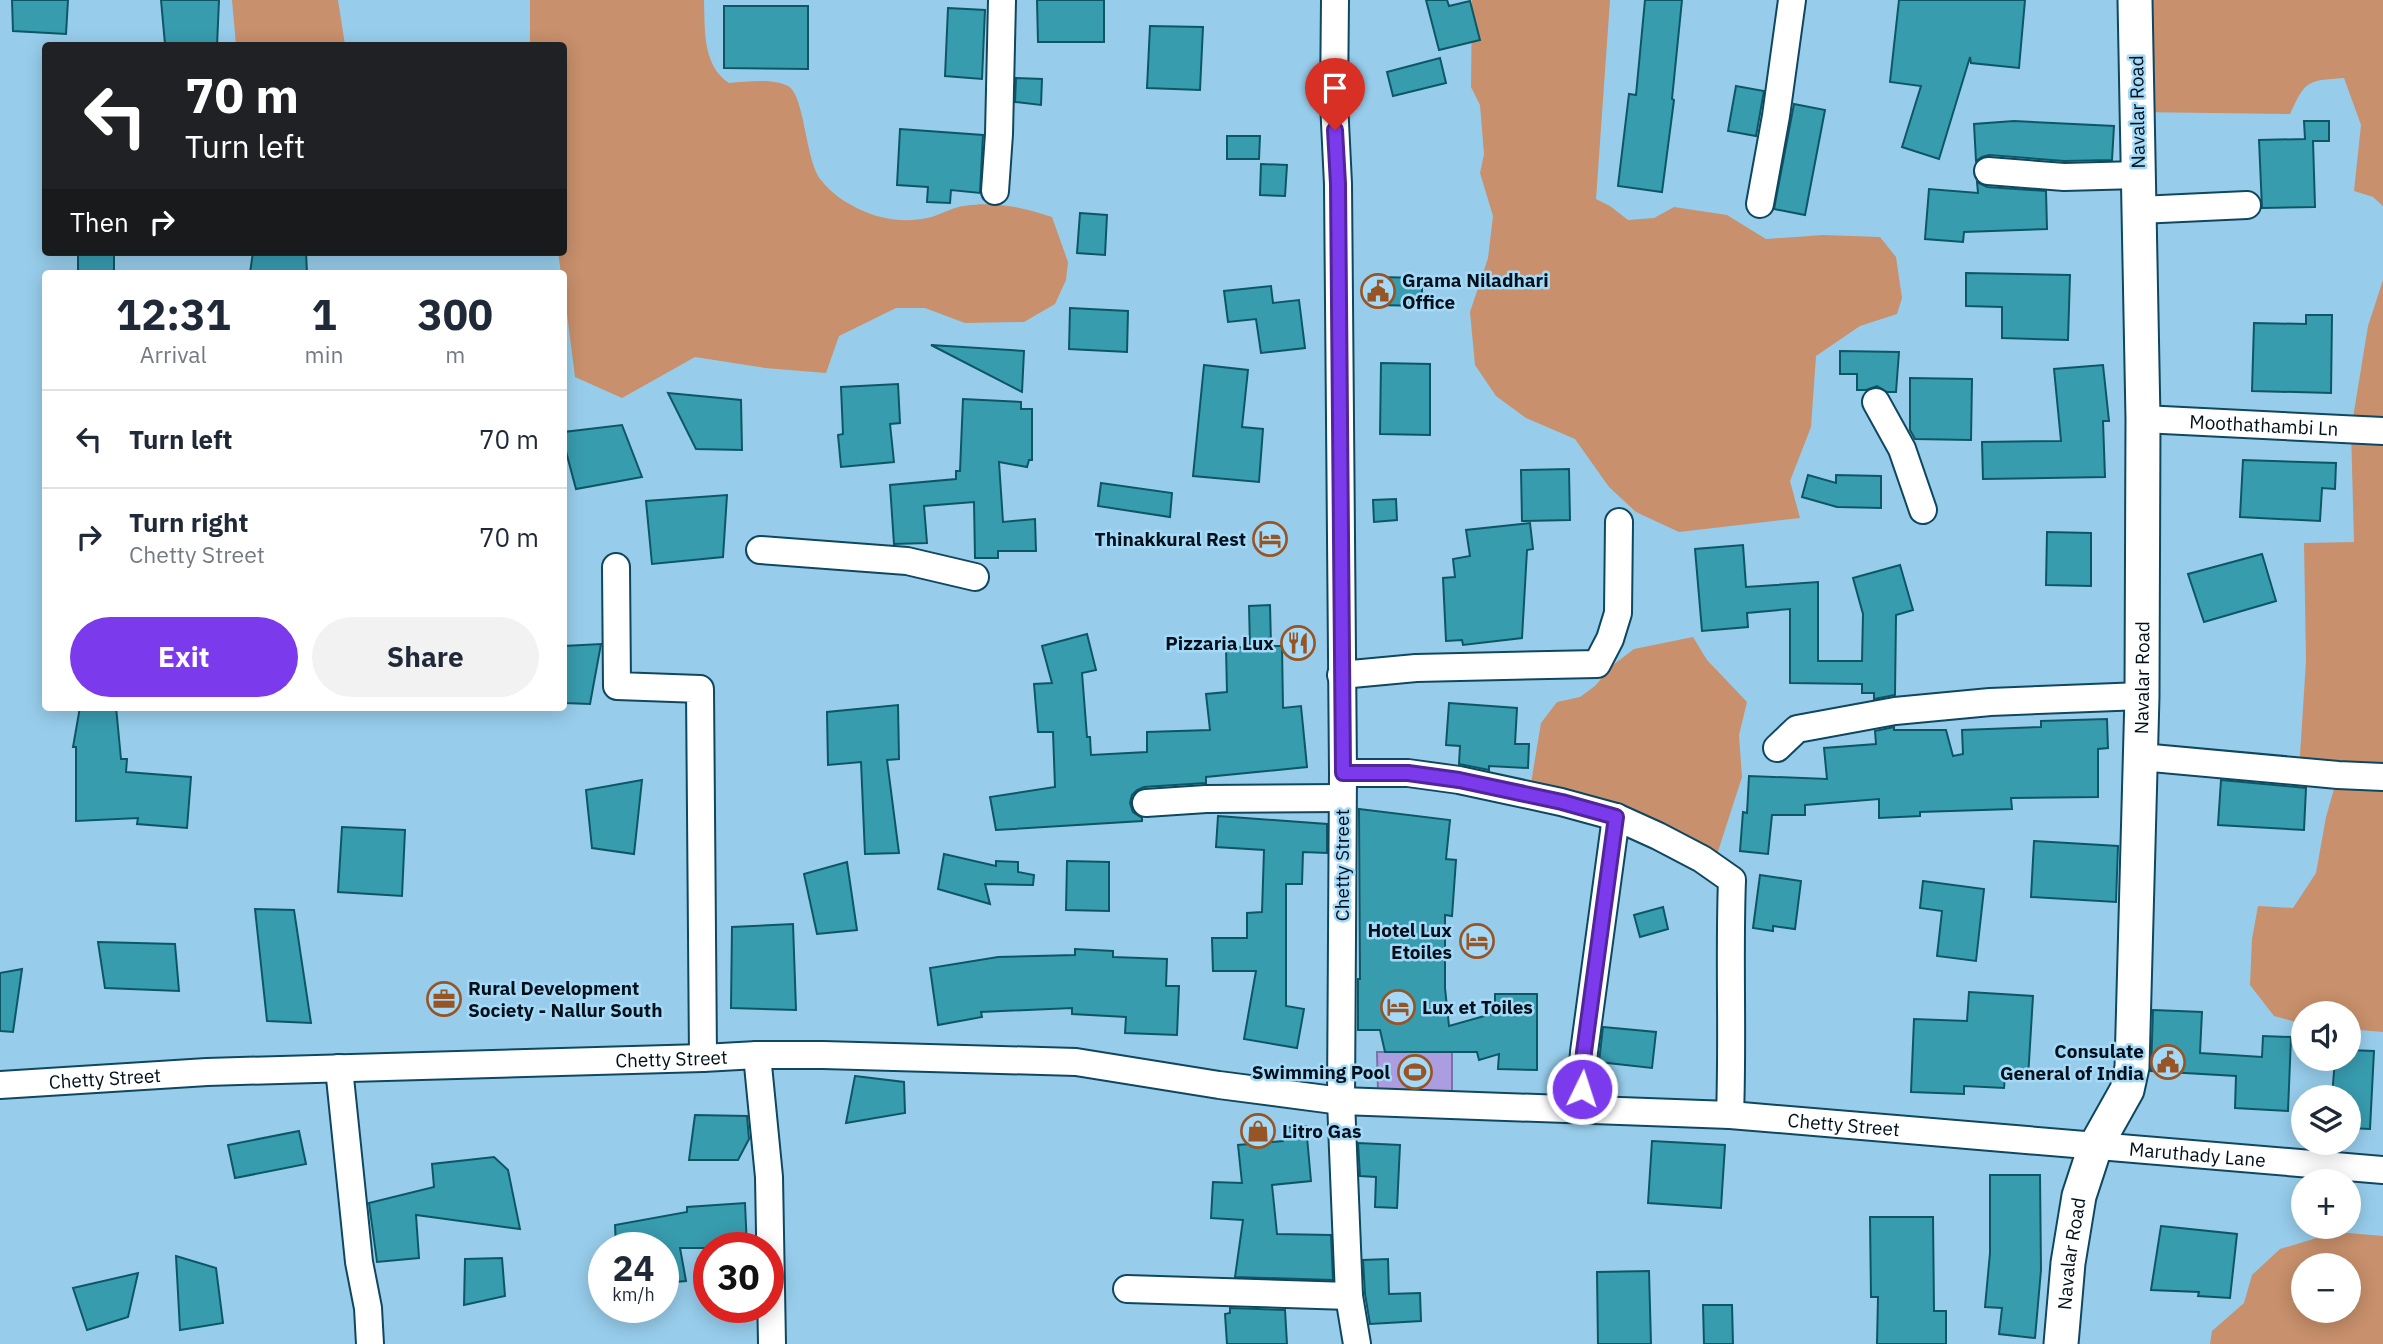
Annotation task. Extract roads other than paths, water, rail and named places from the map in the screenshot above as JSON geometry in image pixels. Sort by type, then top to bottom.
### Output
[{"type":"street","points":[[995,191],[1002,0]]},
{"type":"street","name":"Chetty Street","points":[[1335,0],[1343,786],[1341,1101]]},
{"type":"street","points":[[1760,204],[1776,116],[1792,0]]},
{"type":"street","name":"Navalar Road","points":[[2061,1344],[2065,1286],[2077,1209],[2095,1147],[2127,1090],[2132,1066],[2141,757],[2143,419],[2134,0]]},
{"type":"street","points":[[1988,171],[2064,177],[2138,175]]},
{"type":"street","points":[[2139,210],[2247,205]]},
{"type":"street","points":[[1876,402],[1902,449],[1923,510]]},
{"type":"street","name":"Moothathambi Ln","points":[[2143,419],[2383,431]]},
{"type":"street","points":[[1341,675],[1416,668],[1597,664],[1610,639],[1618,613],[1619,522]]},
{"type":"street","points":[[760,550],[907,561],[975,577]]},
{"type":"street","points":[[616,567],[617,687],[700,688],[703,1058]]},
{"type":"street","points":[[1777,748],[1797,729],[1895,711],[1990,702],[2142,696]]},
{"type":"street","points":[[2141,757],[2383,777]]},
{"type":"street","points":[[1146,803],[1343,786],[1408,773],[1459,780],[1562,802],[1616,817],[1702,859],[1732,880],[1729,959],[1732,1057],[1730,1115]]},
{"type":"street","points":[[1580,1108],[1584,1052],[1616,817]]},
{"type":"street","points":[[757,1055],[769,1177],[772,1344]]},
{"type":"street","name":"Chetty Street","points":[[0,1085],[207,1072],[757,1055],[1076,1062],[1341,1101],[1730,1115],[2095,1147]]},
{"type":"street","points":[[339,1068],[370,1344]]},
{"type":"street","points":[[1341,1101],[1349,1296],[1357,1344]]},
{"type":"street","name":"Maruthady Lane","points":[[2095,1147],[2383,1170]]},
{"type":"street","points":[[1127,1289],[1349,1296]]},
{"type":"place","name":"Grama Niladhari Office","points":[[1378,291]]},
{"type":"place","name":"Thinakkural Rest","points":[[1270,539]]},
{"type":"place","name":"Pizzaria Lux","points":[[1298,643]]},
{"type":"place","name":"Hotel Lux Etoiles","points":[[1477,941]]},
{"type":"place","name":"Rural Development Society - Nallur South","points":[[444,999]]},
{"type":"place","name":"Lux et Toiles","points":[[1398,1007]]},
{"type":"place","name":"Consulate General of India","points":[[2168,1062]]},
{"type":"place","name":"Swimming Pool","points":[[1415,1072]]},
{"type":"place","name":"Litro Gas","points":[[1258,1131]]}]
